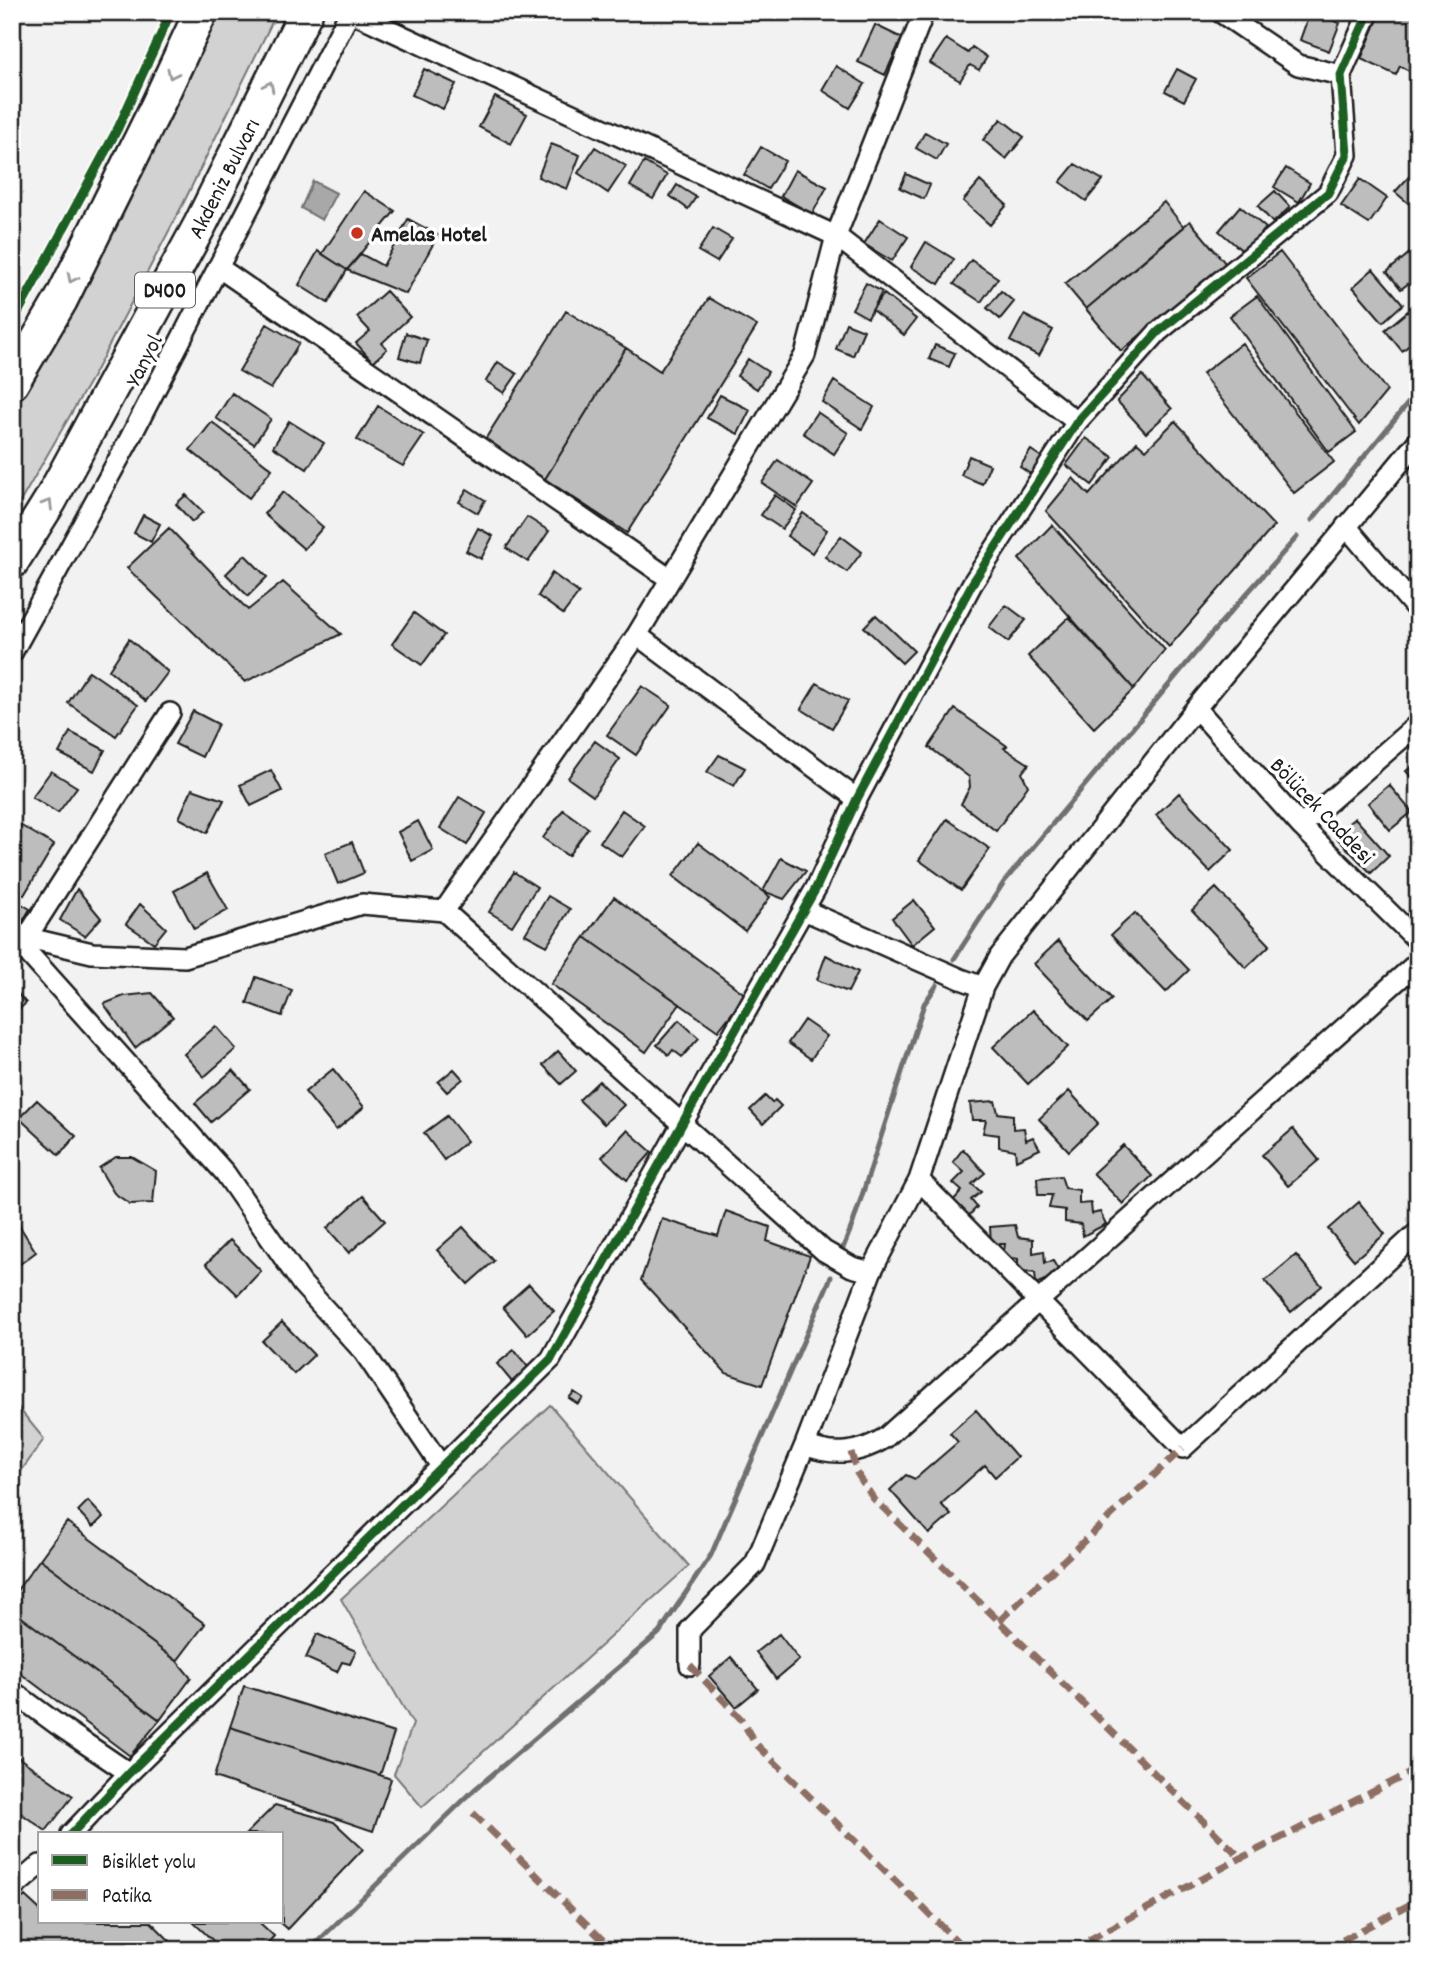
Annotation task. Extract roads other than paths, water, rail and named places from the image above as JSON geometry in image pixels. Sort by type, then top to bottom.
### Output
[{"type":"highway","points":[[12,383],[61,300],[201,12]]},
{"type":"highway","name":"Akdeniz Bulvarı","points":[[12,562],[56,490],[201,225],[306,12]]},
{"type":"street","points":[[350,12],[836,236],[1077,422]]},
{"type":"street","name":"Yanyol","points":[[12,653],[127,444],[350,12]]},
{"type":"street","points":[[444,911],[637,635],[805,355],[836,236],[925,12]]},
{"type":"street","points":[[1220,12],[1298,65],[1341,75]]},
{"type":"street","points":[[73,1832],[129,1773],[551,1359],[816,888],[857,799],[972,584],[1077,422],[1158,332],[1328,193],[1347,155],[1341,75],[1369,12]]},
{"type":"street","points":[[218,267],[670,579]]},
{"type":"street","points":[[690,1665],[690,1630],[755,1564],[805,1445],[871,1272],[919,1180],[983,987],[1000,956],[1196,708],[1418,441]]},
{"type":"street","points":[[1346,526],[1418,611]]},
{"type":"street","points":[[637,635],[857,799]]},
{"type":"street","name":"Bölücek Caddesi","points":[[1196,708],[1301,826],[1418,941]]},
{"type":"street","points":[[17,935],[170,713]]},
{"type":"street","points":[[1301,826],[1418,724]]},
{"type":"street","points":[[17,935],[92,953],[185,957],[362,904],[444,911],[824,1251],[852,1267],[871,1272]]},
{"type":"street","points":[[804,910],[983,987]]},
{"type":"street","points":[[17,935],[225,1173],[302,1284],[364,1352],[441,1466]]},
{"type":"street","points":[[805,1445],[816,1450],[851,1452],[875,1445],[885,1438],[1418,962]]},
{"type":"street","points":[[919,1180],[1183,1448],[1418,1232]]},
{"type":"street","points":[[12,1691],[129,1773]]},
{"type":"street","points":[[12,1889],[38,1867]]},
{"type":"waterway","points":[[1312,520],[1418,391]]},
{"type":"waterway","points":[[954,959],[1004,882],[1218,626],[1297,537]]},
{"type":"waterway","points":[[843,1248],[924,1004],[937,985]]},
{"type":"waterway","points":[[309,1950],[474,1790],[659,1633],[711,1555],[831,1277]]},
{"type":"place","name":"Amelas Hotel","points":[[357,233]]}]
